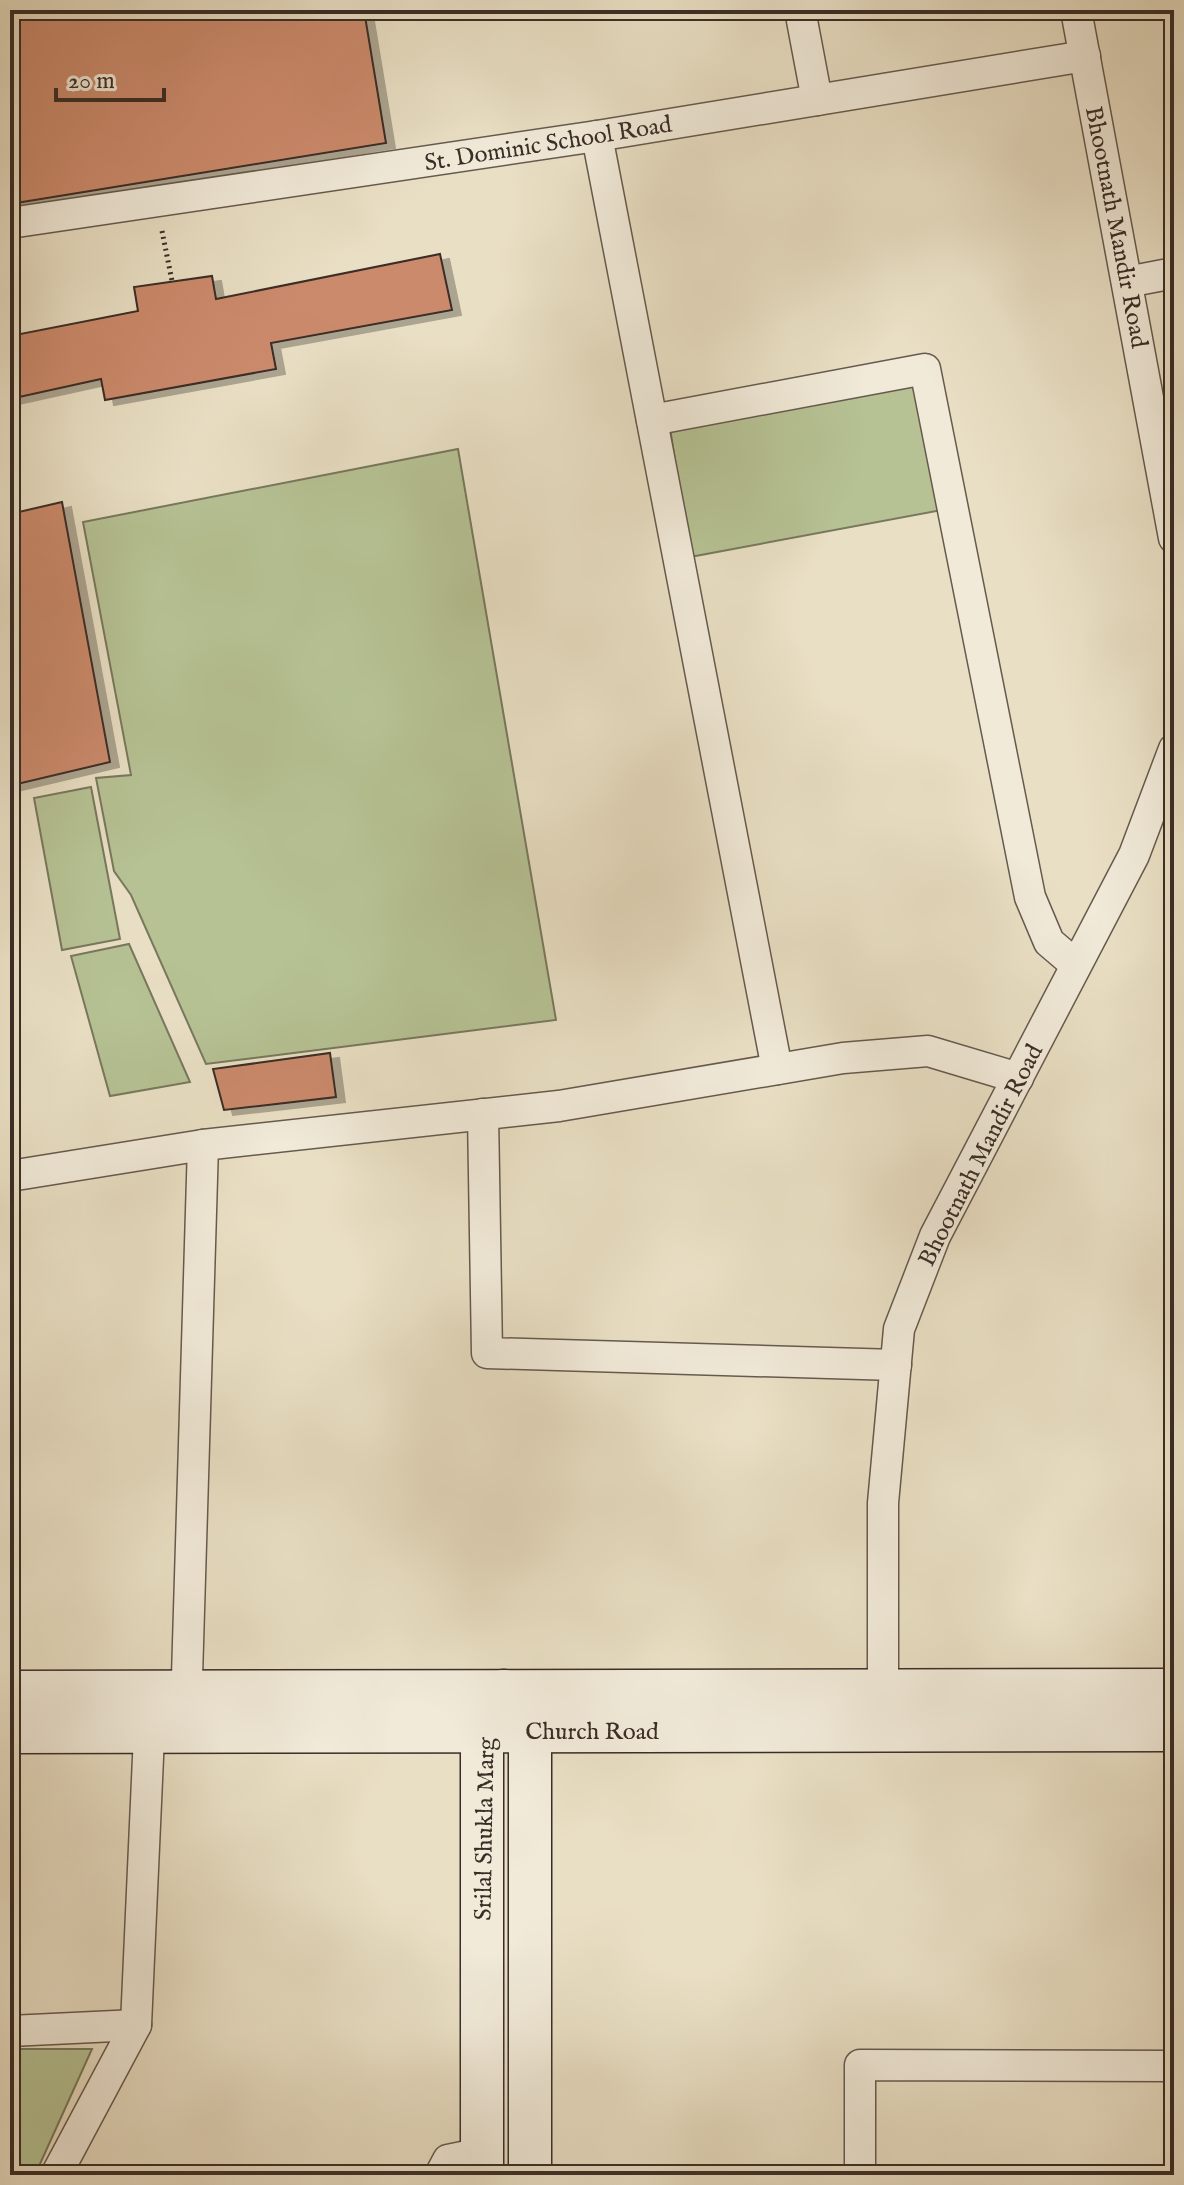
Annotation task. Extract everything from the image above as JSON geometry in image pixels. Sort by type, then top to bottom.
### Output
[{"type":"street","points":[[800,10],[817,100]]},
{"type":"street","name":"Bhootnath Mandir Road","points":[[1076,10],[1174,538]]},
{"type":"street","name":"St. Dominic School Road","points":[[10,223],[597,136],[1085,56]]},
{"type":"street","points":[[597,136],[777,1069]]},
{"type":"street","points":[[1127,282],[1174,273]]},
{"type":"street","points":[[652,420],[925,369],[1030,897],[1049,942],[1076,965]]},
{"type":"street","name":"Bhootnath Mandir Road","points":[[883,1710],[883,1503],[899,1329],[935,1236],[1134,855],[1174,749]]},
{"type":"street","points":[[10,1176],[203,1145],[559,1106],[843,1058],[928,1051],[1018,1078]]},
{"type":"street","points":[[483,1114],[487,1353],[896,1365]]},
{"type":"street","points":[[56,2175],[136,2025],[167,1732],[203,1145]]},
{"type":"street","name":"Church Road","points":[[10,1732],[530,1731],[1174,1690]]},
{"type":"street","name":"Church Road","points":[[10,1692],[504,1691],[883,1710],[1174,1730]]},
{"type":"street","name":"Srilal Shukla Marg","points":[[482,2164],[482,1731],[504,1691],[530,1731],[530,2175]]},
{"type":"street","points":[[10,2031],[136,2025]]},
{"type":"street","points":[[860,2175],[860,2065],[1174,2066]]},
{"type":"street","points":[[440,2175],[448,2160],[482,2164]]},
{"type":"path","points":[[156,203],[172,281]]},
{"type":"green space","points":[[917,379],[942,510],[690,557],[670,428]]},
{"type":"green space","points":[[458,449],[556,1020],[206,1064],[131,895],[114,871],[96,778],[131,775],[83,522]]},
{"type":"green space","points":[[91,787],[120,939],[62,950],[34,798]]},
{"type":"green space","points":[[129,944],[190,1082],[110,1096],[71,956]]},
{"type":"green space","points":[[10,2049],[92,2049],[35,2175],[10,2175]]},
{"type":"building","points":[[10,10],[364,10],[386,143],[10,204]]},
{"type":"building","points":[[440,254],[452,310],[271,343],[276,369],[105,400],[101,379],[10,399],[10,336],[138,311],[134,287],[212,276],[216,299]]},
{"type":"building","points":[[62,502],[110,762],[13,785],[10,514]]},
{"type":"building","points":[[330,1053],[336,1097],[224,1110],[213,1069]]}]
